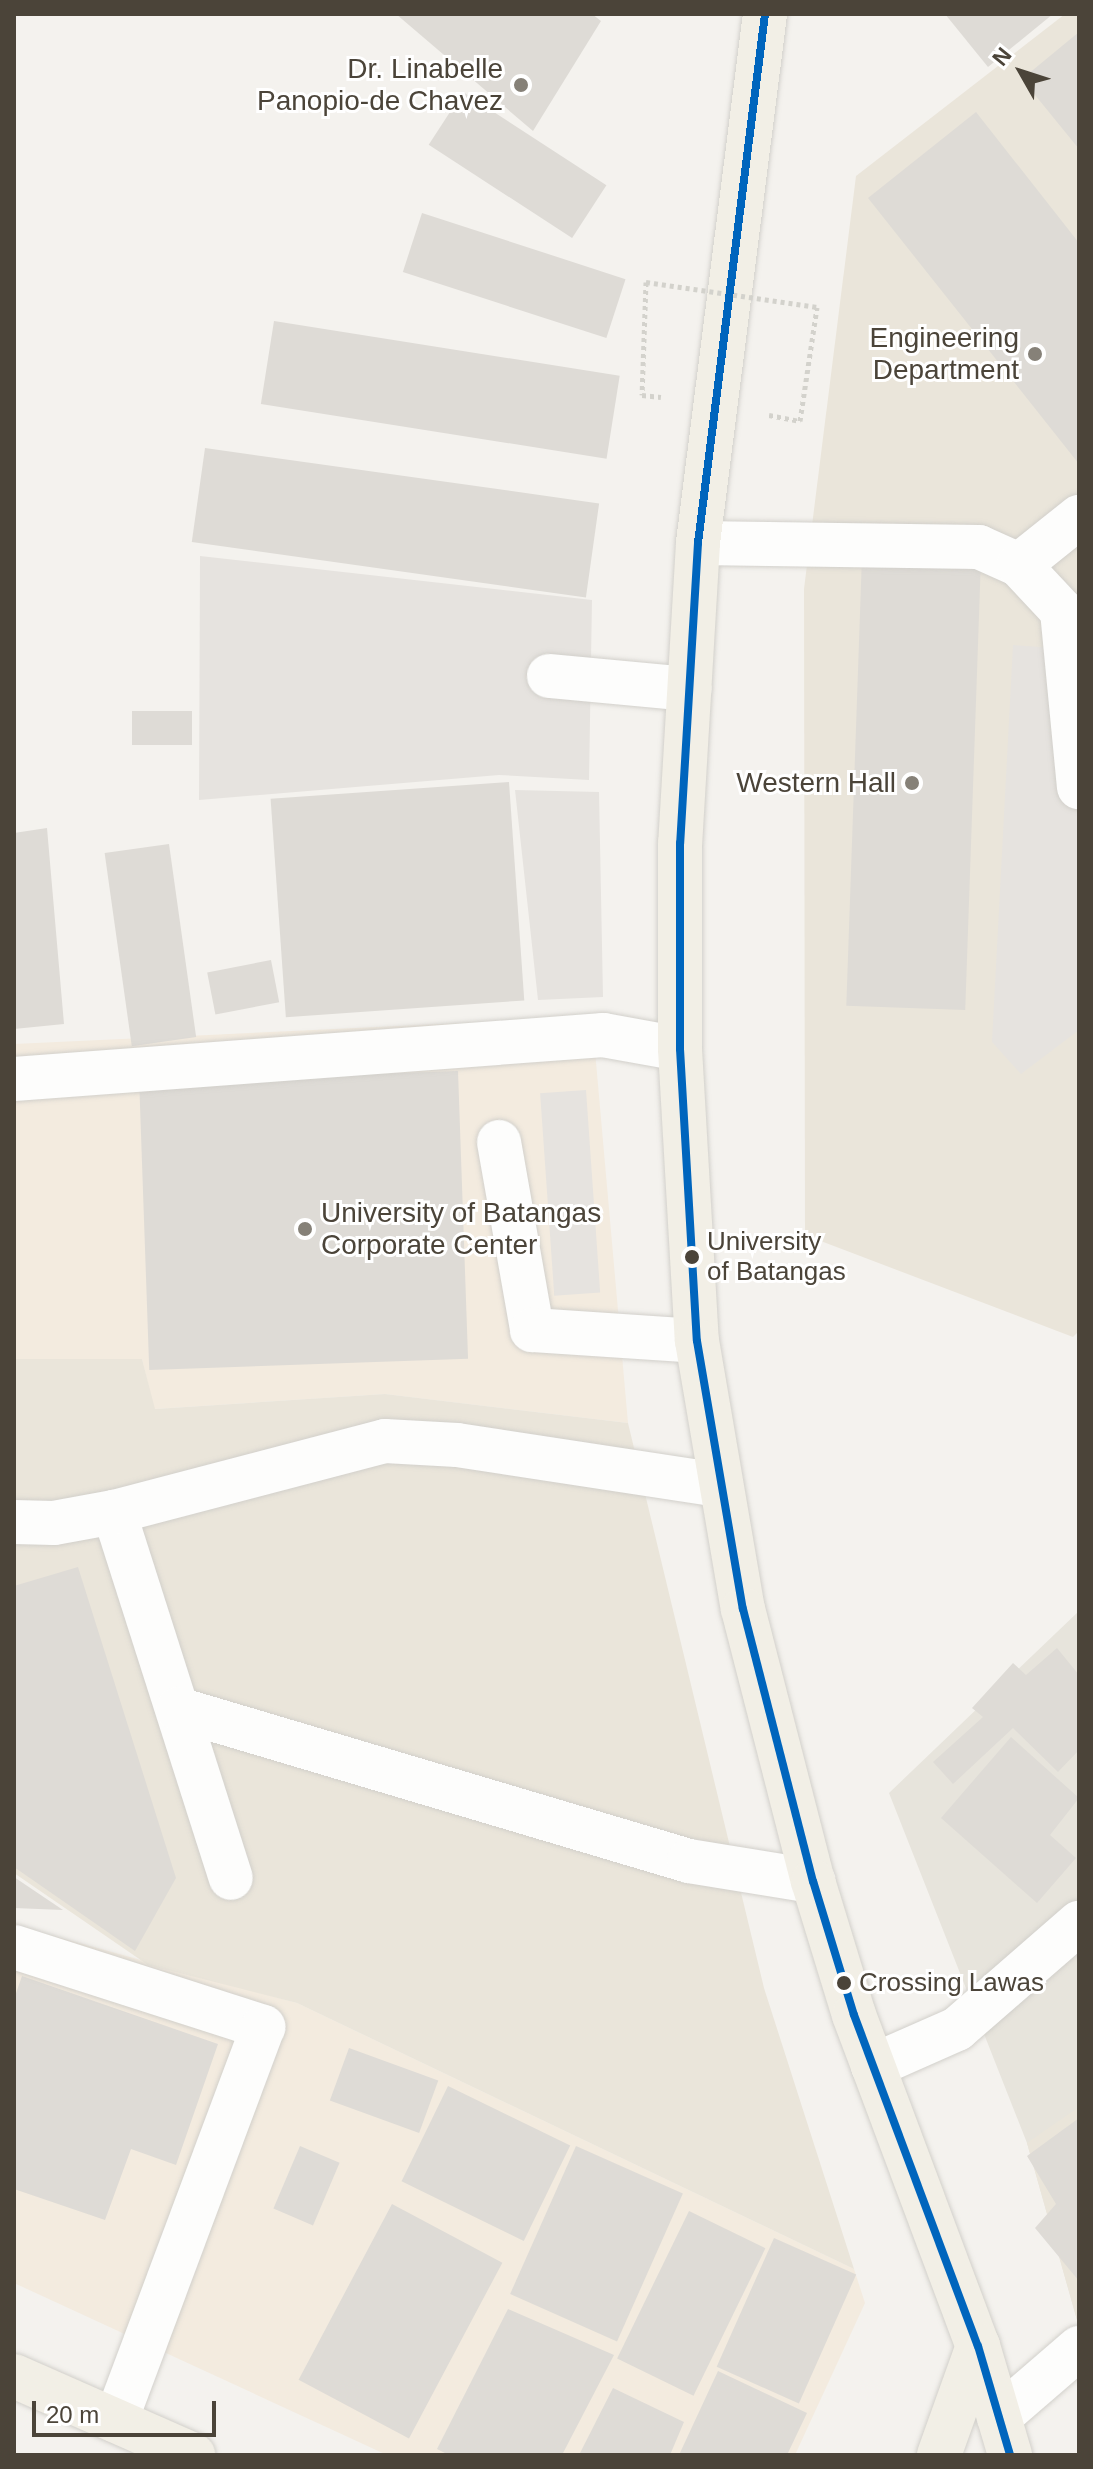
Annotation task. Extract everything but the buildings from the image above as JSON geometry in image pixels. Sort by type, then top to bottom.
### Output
[{"type":"main road","points":[[765,14],[698,543],[680,843],[680,1049],[697,1341],[719,1485],[763,1694],[813,1881],[873,2066],[978,2346],[1004,2436]]},
{"type":"main road","points":[[939,2455],[978,2346]]},
{"type":"main road","points":[[14,2376],[193,2455]]},
{"type":"street","points":[[1019,565],[1079,517]]},
{"type":"street","points":[[698,543],[979,547],[1019,565],[1062,611],[1079,787]]},
{"type":"street","points":[[549,676],[689,689]]},
{"type":"street","points":[[14,1079],[603,1035],[680,1049]]},
{"type":"street","points":[[499,1142],[532,1330],[697,1341]]},
{"type":"street","points":[[14,1522],[54,1523],[114,1512],[385,1441],[457,1445],[719,1485]]},
{"type":"street","points":[[114,1512],[231,1878]]},
{"type":"street","points":[[178,1709],[689,1861],[813,1881]]},
{"type":"street","points":[[873,2066],[957,2029],[1079,1923]]},
{"type":"street","points":[[14,1947],[263,2027],[116,2420]]},
{"type":"street","points":[[1004,2436],[1079,2348]]},
{"type":"path","points":[[642,395],[646,282],[817,307],[800,421]]},
{"type":"shaded area","name":"University of Batangas","points":[[1065,14],[1079,14],[1079,1331],[1073,1337],[805,1235],[804,589],[856,176]]},
{"type":"shaded area","points":[[200,556],[592,600],[589,780],[499,775],[199,800]]},
{"type":"shaded area","points":[[1013,645],[1079,650],[1079,1030],[1021,1074],[992,1042]]},
{"type":"shaded area","points":[[515,790],[599,792],[603,997],[538,1000]]},
{"type":"shaded area","points":[[592,1017],[628,1423],[385,1394],[154,1409],[142,1359],[14,1359],[14,1044]]},
{"type":"shaded area","points":[[586,1090],[600,1293],[554,1296],[540,1093]]},
{"type":"shaded area","points":[[14,1359],[142,1359],[155,1409],[385,1394],[628,1423],[764,1988],[854,2269],[297,2003],[148,1965],[14,1873]]},
{"type":"shaded area","points":[[1079,1611],[1079,2327],[1027,2143],[889,1793]]},
{"type":"shaded area","points":[[14,1925],[297,2003],[854,2269],[865,2303],[795,2455],[387,2455],[14,2283]]},
{"type":"shaded area","points":[[1079,2107],[1079,2327],[1027,2143]]},
{"type":"transit line","points":[[765,14],[698,543],[680,843],[680,1049],[697,1341],[743,1609],[813,1881],[854,2015],[978,2346],[1010,2455]]},
{"type":"place","name":"Dr. Linabelle Panopio-de Chavez","points":[[521,85]]},
{"type":"place","name":"Engineering Department","points":[[1035,354]]},
{"type":"place","name":"Western Hall","points":[[912,783]]},
{"type":"place","name":"University of Batangas Corporate Center","points":[[305,1229]]},
{"type":"place","name":"University of Batangas","points":[[692,1257]]},
{"type":"place","name":"Crossing Lawas","points":[[844,1983]]}]
